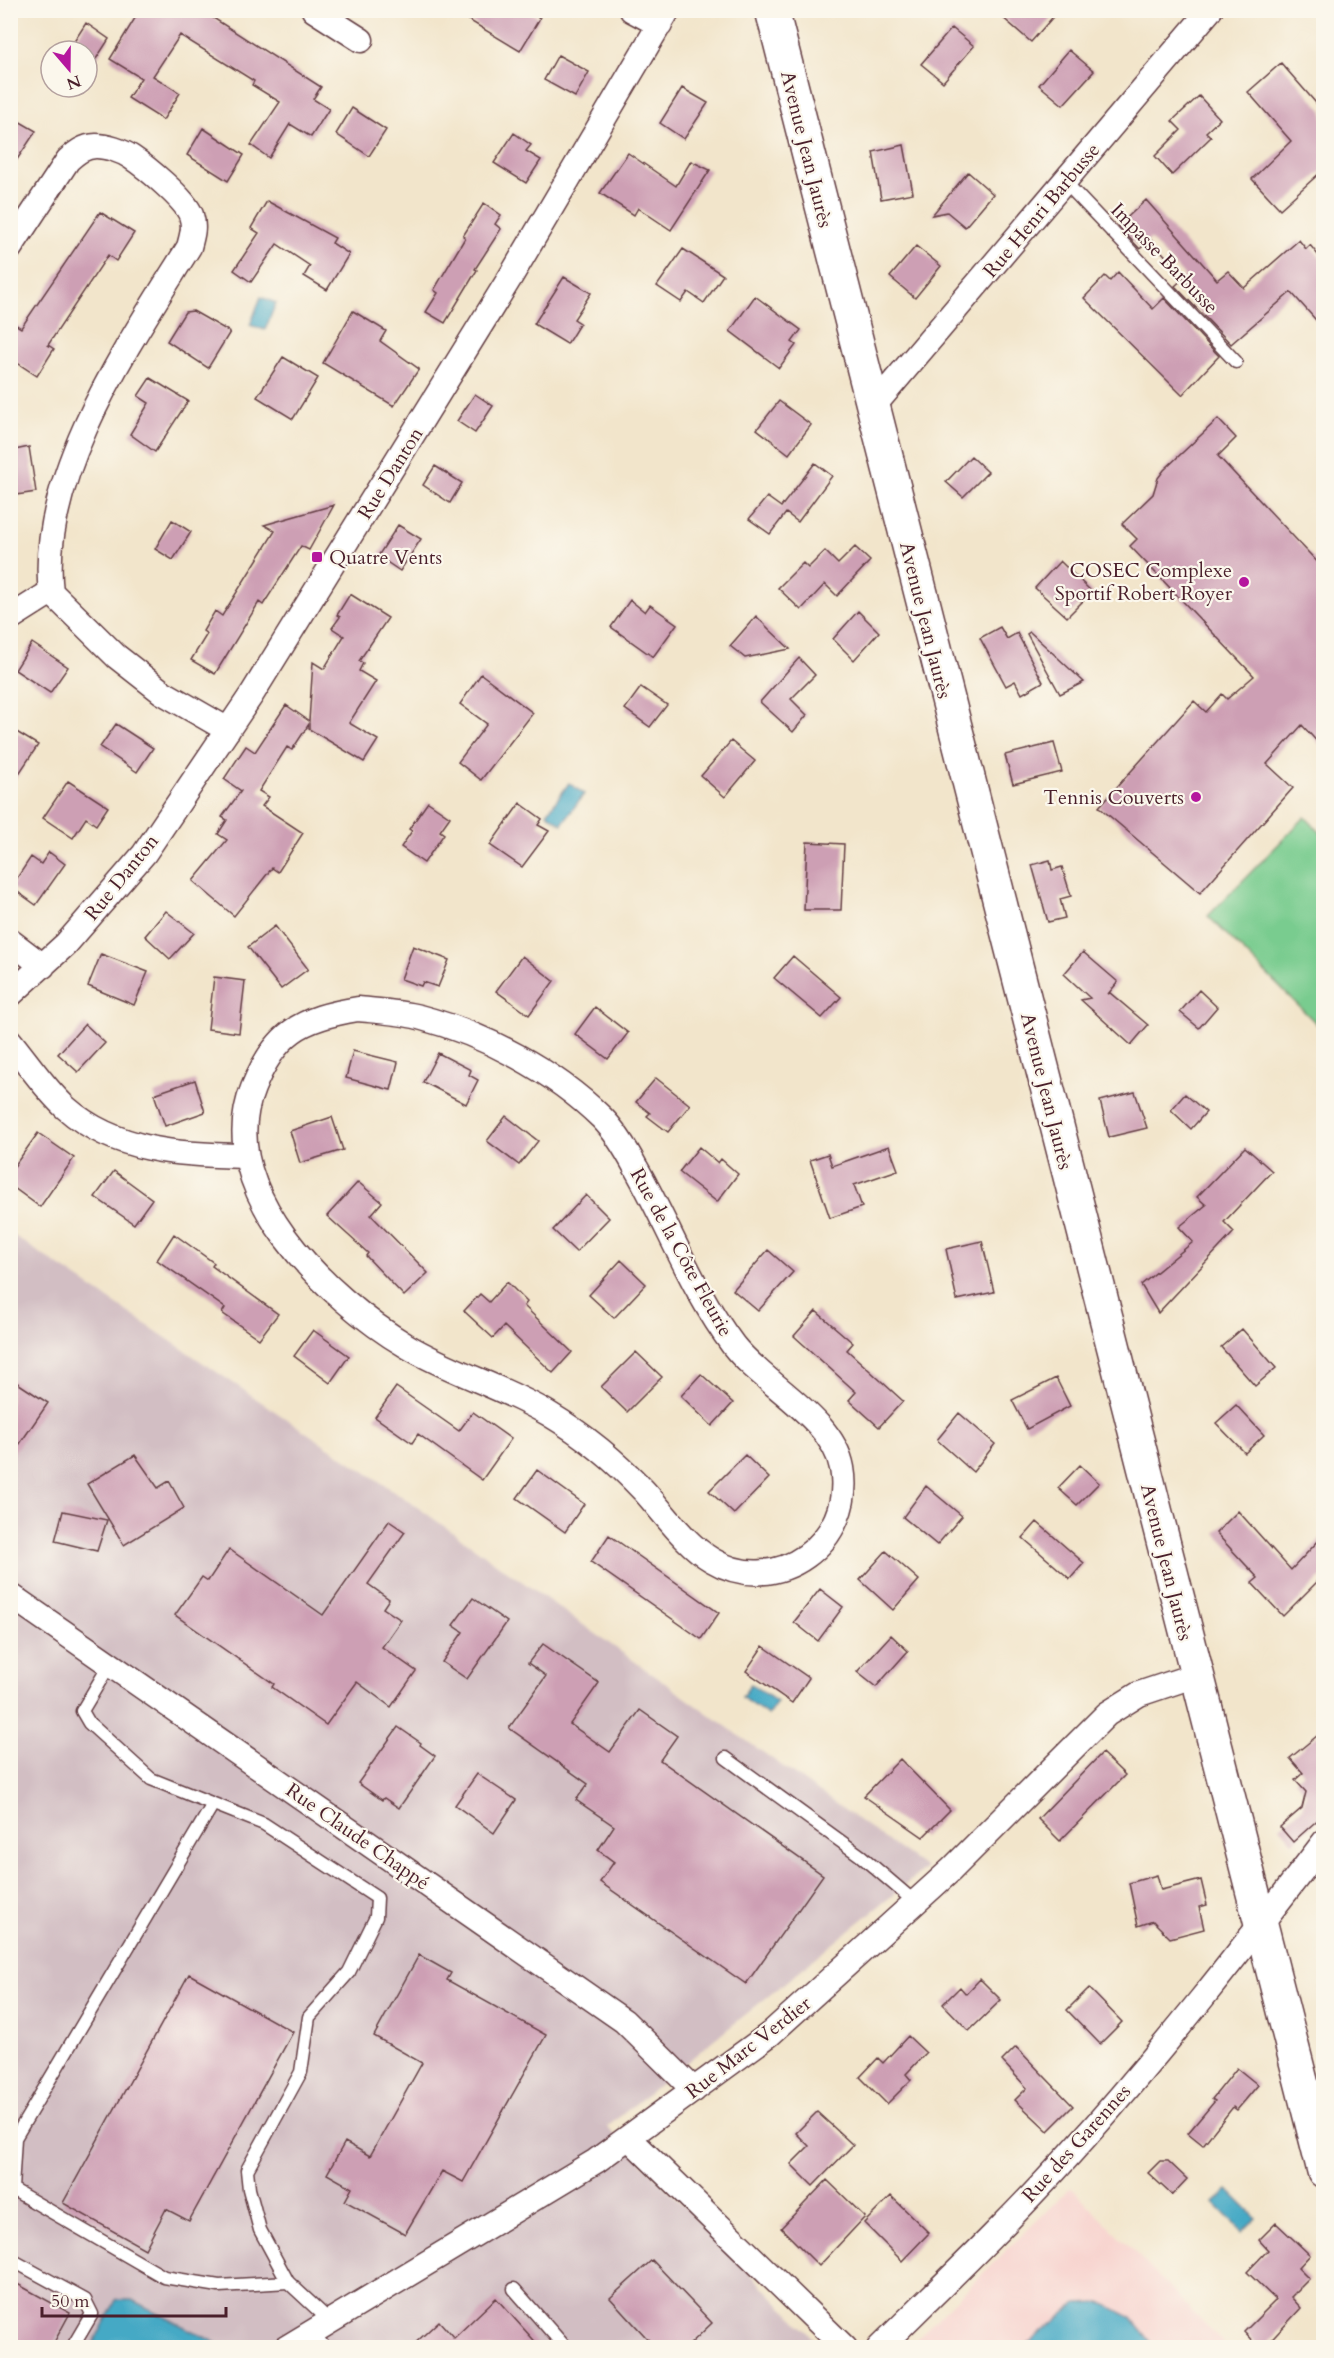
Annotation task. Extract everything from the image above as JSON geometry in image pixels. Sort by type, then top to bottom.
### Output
[{"type":"main road","name":"Avenue Jean Jaurès","points":[[772,10],[1323,2171]]},
{"type":"street","points":[[314,10],[361,40]]},
{"type":"street","points":[[632,10],[664,18]]},
{"type":"street","name":"Rue Henri Barbusse","points":[[872,408],[1210,10]]},
{"type":"street","name":"Rue Danton","points":[[10,994],[66,944],[144,854],[228,730],[345,548],[511,276],[664,18]]},
{"type":"street","points":[[10,248],[68,160],[81,149],[95,146],[130,156],[182,203],[190,214],[194,229],[189,247],[117,363],[92,414],[63,486],[52,527],[47,563],[51,592],[116,656],[152,685],[228,730]]},
{"type":"street","points":[[10,618],[51,592]]},
{"type":"street","points":[[10,940],[43,966]]},
{"type":"street","name":"Rue de la Côte Fleurie","points":[[358,1009],[416,1016],[495,1044],[545,1074],[605,1121],[619,1140],[710,1311],[729,1340],[765,1379],[810,1416],[831,1439],[841,1461],[844,1500],[838,1520],[825,1540],[794,1564],[772,1570],[732,1569],[712,1560],[696,1547],[630,1477],[568,1426],[545,1411],[478,1382],[408,1347],[334,1293],[302,1258],[266,1207],[245,1156],[244,1119],[251,1092],[262,1067],[278,1042],[299,1026],[327,1014],[358,1009]]},
{"type":"street","points":[[10,1041],[66,1108],[119,1140],[152,1150],[194,1156],[245,1156]]},
{"type":"street","name":"Rue Claude Chappé","points":[[10,1596],[624,2021],[694,2090]]},
{"type":"street","name":"Rue Marc Verdier","points":[[286,2348],[322,2334],[596,2162],[770,2034],[916,1903],[1107,1714],[1139,1694],[1196,1675]]},
{"type":"street","name":"Rue des Garennes","points":[[879,2348],[986,2242],[1071,2153],[1260,1927],[1323,1842]]},
{"type":"street","points":[[629,2138],[845,2348]]},
{"type":"lane","name":"Impasse Barbusse","points":[[1065,182],[1236,362]]},
{"type":"lane","points":[[110,1664],[82,1711],[89,1723],[151,1779],[264,1824],[376,1898],[376,1917],[349,1972],[309,2017],[301,2072],[247,2170],[249,2189],[260,2230],[288,2282],[322,2334]]},
{"type":"lane","points":[[726,1758],[861,1856],[916,1903]]},
{"type":"lane","points":[[213,1804],[15,2138],[12,2189],[164,2277],[219,2286],[288,2282]]},
{"type":"lane","points":[[10,2259],[85,2300],[92,2314],[72,2348]]},
{"type":"lane","points":[[514,2289],[566,2348]]},
{"type":"shaded area","points":[[10,1233],[410,1502],[926,1868],[607,2127],[822,2347],[11,2347]]},
{"type":"shaded area","points":[[1071,2187],[1227,2347],[907,2348]]},
{"type":"green space","points":[[1305,817],[1323,835],[1323,1030],[1208,916]]},
{"type":"water","points":[[261,297],[276,303],[265,330],[250,325]]},
{"type":"water","points":[[569,783],[584,794],[562,824],[547,813]]},
{"type":"water","points":[[751,1684],[777,1702],[768,1715],[742,1697]]},
{"type":"water","points":[[1228,2190],[1256,2218],[1242,2232],[1214,2203]]},
{"type":"water","points":[[116,2300],[132,2300],[216,2343],[213,2348],[92,2347]]},
{"type":"water","points":[[1101,2302],[1132,2318],[1155,2347],[1024,2347],[1077,2303]]},
{"type":"building","points":[[140,10],[201,10],[321,87],[313,99],[329,109],[311,137],[290,124],[269,158],[251,145],[280,102],[252,85],[254,81],[180,35],[153,76],[180,93],[163,120],[128,98],[141,78],[110,59]]},
{"type":"building","points":[[452,10],[527,10],[540,18],[520,51]]},
{"type":"building","points":[[994,10],[1059,10],[1031,42]]},
{"type":"building","points":[[86,23],[109,39],[99,54],[99,39],[76,39]]},
{"type":"building","points":[[952,28],[974,46],[943,82],[921,64]]},
{"type":"building","points":[[1069,50],[1094,71],[1063,105],[1039,85]]},
{"type":"building","points":[[558,55],[589,72],[575,97],[544,80]]},
{"type":"building","points":[[1281,63],[1323,111],[1323,170],[1280,209],[1252,179],[1291,141],[1248,92]]},
{"type":"building","points":[[682,88],[708,103],[684,139],[660,123]]},
{"type":"building","points":[[1199,96],[1220,119],[1206,132],[1211,137],[1172,175],[1155,156],[1181,130],[1172,121]]},
{"type":"building","points":[[352,108],[386,130],[369,156],[336,134]]},
{"type":"building","points":[[10,116],[36,131],[10,170]]},
{"type":"building","points":[[203,128],[244,155],[228,181],[187,155]]},
{"type":"building","points":[[514,133],[531,145],[526,151],[541,160],[526,183],[494,163]]},
{"type":"building","points":[[904,145],[913,193],[881,199],[873,152]]},
{"type":"building","points":[[628,153],[676,186],[691,161],[710,170],[671,230],[638,208],[634,215],[600,193]]},
{"type":"building","points":[[968,172],[993,194],[965,227],[947,212],[932,215]]},
{"type":"building","points":[[1146,200],[1217,280],[1228,271],[1244,288],[1299,240],[1306,249],[1310,245],[1323,261],[1323,328],[1291,292],[1231,344],[1175,286],[1185,277],[1150,239],[1140,249],[1118,226]]},
{"type":"building","points":[[267,201],[335,238],[332,243],[349,254],[327,290],[304,276],[310,266],[277,244],[251,282],[234,270],[259,233],[251,228]]},
{"type":"building","points":[[484,203],[501,215],[495,224],[501,229],[475,269],[477,270],[445,323],[426,312],[438,293],[434,290]]},
{"type":"building","points":[[100,212],[134,233],[116,261],[108,255],[48,345],[54,349],[37,376],[10,358],[10,321],[21,328]]},
{"type":"building","points":[[916,246],[941,266],[915,298],[890,277]]},
{"type":"building","points":[[683,249],[723,275],[704,303],[688,292],[681,302],[657,286]]},
{"type":"building","points":[[1118,272],[1153,309],[1164,298],[1219,356],[1182,395],[1084,298],[1105,276],[1110,281]]},
{"type":"building","points":[[564,277],[591,293],[574,319],[580,323],[567,344],[534,324]]},
{"type":"building","points":[[755,296],[801,330],[792,342],[796,345],[779,368],[730,331]]},
{"type":"building","points":[[193,311],[230,332],[208,368],[167,341],[185,312]]},
{"type":"building","points":[[353,311],[386,331],[380,341],[419,369],[394,406],[323,363]]},
{"type":"building","points":[[283,357],[318,378],[293,419],[257,397]]},
{"type":"building","points":[[150,378],[188,401],[155,452],[130,434],[149,403],[138,396]]},
{"type":"building","points":[[475,394],[493,406],[475,433],[457,421]]},
{"type":"building","points":[[779,401],[811,425],[789,454],[757,429]]},
{"type":"building","points":[[1218,419],[1236,438],[1218,456],[1323,568],[1323,748],[1302,725],[1267,764],[1293,788],[1200,893],[1099,807],[1194,701],[1206,712],[1222,694],[1227,699],[1254,676],[1130,546],[1137,539],[1122,524],[1153,494],[1158,478],[1164,470]]},
{"type":"building","points":[[29,447],[36,492],[10,496],[10,451]]},
{"type":"building","points":[[971,456],[988,472],[963,497],[946,482]]},
{"type":"building","points":[[815,463],[832,476],[798,522],[786,513],[770,534],[749,519],[767,497],[781,507]]},
{"type":"building","points":[[435,466],[462,483],[450,503],[423,485]]},
{"type":"building","points":[[334,505],[309,550],[301,546],[263,605],[259,602],[215,674],[191,660],[207,634],[203,631],[215,611],[222,616],[275,531],[264,525]]},
{"type":"building","points":[[172,520],[191,532],[173,560],[155,549]]},
{"type":"building","points":[[398,525],[421,539],[400,571],[378,556]]},
{"type":"building","points":[[855,547],[870,561],[837,596],[825,584],[801,610],[778,588],[803,563],[808,568],[825,551],[838,564]]},
{"type":"building","points":[[1060,561],[1092,592],[1067,617],[1035,588]]},
{"type":"building","points":[[350,594],[388,618],[359,661],[363,663],[359,671],[376,681],[349,723],[378,740],[364,762],[309,729],[309,724],[292,750],[287,747],[259,791],[269,797],[262,806],[303,833],[278,872],[272,868],[234,916],[193,881],[227,840],[218,834],[227,820],[222,817],[241,791],[224,779],[246,746],[255,752],[286,705],[309,721],[313,662],[324,669],[344,636],[332,628],[340,617],[337,615]]},
{"type":"building","points":[[630,600],[645,612],[650,605],[677,624],[653,657],[611,627]]},
{"type":"building","points":[[858,611],[879,632],[854,660],[833,639]]},
{"type":"building","points":[[756,616],[790,649],[745,658],[730,646]]},
{"type":"building","points":[[1000,627],[1007,639],[1017,633],[1043,682],[1022,694],[1015,681],[1006,686],[980,638]]},
{"type":"building","points":[[1030,632],[1084,682],[1060,694],[1027,634]]},
{"type":"building","points":[[32,643],[68,667],[50,693],[15,670]]},
{"type":"building","points":[[799,658],[815,675],[791,699],[807,715],[793,732],[760,702]]},
{"type":"building","points":[[481,674],[533,713],[481,780],[458,762],[487,724],[460,704]]},
{"type":"building","points":[[641,687],[667,705],[650,727],[625,709]]},
{"type":"building","points":[[116,724],[153,748],[137,772],[100,747]]},
{"type":"building","points":[[10,728],[38,745],[10,787]]},
{"type":"building","points":[[731,741],[755,761],[725,797],[701,776]]},
{"type":"building","points":[[1054,743],[1062,772],[1013,784],[1005,755]]},
{"type":"building","points":[[68,781],[108,807],[96,825],[86,818],[73,838],[43,818]]},
{"type":"building","points":[[428,802],[450,817],[440,831],[444,834],[424,863],[401,847],[412,831],[409,829]]},
{"type":"building","points":[[520,803],[542,819],[538,825],[549,831],[522,867],[490,845]]},
{"type":"building","points":[[807,842],[844,844],[841,910],[804,910]]},
{"type":"building","points":[[49,852],[65,864],[36,905],[11,887],[31,857],[41,864]]},
{"type":"building","points":[[1050,860],[1052,870],[1062,867],[1071,896],[1060,899],[1065,918],[1048,922],[1032,865]]},
{"type":"building","points":[[166,911],[194,933],[170,959],[145,936]]},
{"type":"building","points":[[275,926],[308,969],[281,989],[248,947]]},
{"type":"building","points":[[413,946],[449,960],[438,987],[423,982],[421,986],[401,979]]},
{"type":"building","points":[[1083,952],[1118,982],[1108,994],[1110,993],[1148,1025],[1131,1045],[1081,1000],[1090,998],[1064,974]]},
{"type":"building","points":[[101,954],[148,972],[134,1005],[88,986]]},
{"type":"building","points":[[522,956],[554,981],[529,1015],[496,991]]},
{"type":"building","points":[[793,956],[841,997],[822,1018],[774,978]]},
{"type":"building","points":[[214,977],[245,981],[239,1033],[208,1029]]},
{"type":"building","points":[[1199,990],[1217,1007],[1199,1028],[1180,1012]]},
{"type":"building","points":[[595,1007],[628,1033],[608,1059],[575,1034]]},
{"type":"building","points":[[85,1024],[105,1043],[78,1072],[58,1054]]},
{"type":"building","points":[[353,1051],[398,1062],[391,1090],[346,1078]]},
{"type":"building","points":[[438,1053],[471,1070],[469,1075],[478,1080],[466,1104],[423,1082]]},
{"type":"building","points":[[656,1078],[690,1105],[668,1132],[647,1116],[650,1113],[636,1102]]},
{"type":"building","points":[[195,1080],[205,1112],[165,1126],[154,1094]]},
{"type":"building","points":[[1135,1092],[1147,1128],[1109,1137],[1100,1101]]},
{"type":"building","points":[[1185,1094],[1206,1112],[1191,1129],[1171,1110]]},
{"type":"building","points":[[506,1116],[538,1141],[519,1165],[487,1141]]},
{"type":"building","points":[[332,1117],[343,1150],[300,1163],[290,1131]]},
{"type":"building","points":[[38,1133],[74,1158],[40,1207],[10,1185],[10,1172]]},
{"type":"building","points":[[889,1146],[898,1170],[854,1185],[862,1207],[830,1218],[810,1160],[828,1154],[832,1166]]},
{"type":"building","points":[[699,1147],[718,1163],[721,1159],[738,1174],[717,1202],[679,1172]]},
{"type":"building","points":[[1245,1147],[1272,1171],[1224,1222],[1234,1232],[1158,1313],[1141,1285],[1193,1242],[1179,1227],[1206,1205],[1197,1197]]},
{"type":"building","points":[[114,1171],[152,1199],[134,1224],[95,1197]]},
{"type":"building","points":[[358,1182],[382,1202],[371,1215],[428,1273],[404,1296],[366,1256],[368,1253],[327,1216]]},
{"type":"building","points":[[586,1195],[609,1218],[576,1252],[553,1230]]},
{"type":"building","points":[[174,1234],[214,1263],[212,1266],[278,1314],[259,1339],[222,1313],[225,1308],[157,1260]]},
{"type":"building","points":[[982,1241],[994,1292],[957,1300],[946,1249]]},
{"type":"building","points":[[768,1250],[793,1272],[758,1311],[733,1290]]},
{"type":"building","points":[[621,1260],[646,1284],[614,1318],[589,1295]]},
{"type":"building","points":[[507,1282],[527,1302],[524,1306],[572,1352],[553,1373],[504,1326],[493,1338],[464,1311],[480,1294],[489,1302]]},
{"type":"building","points":[[816,1311],[853,1343],[847,1350],[903,1401],[879,1427],[849,1400],[856,1392],[794,1336]]},
{"type":"building","points":[[1242,1329],[1276,1368],[1255,1386],[1221,1347]]},
{"type":"building","points":[[313,1330],[349,1356],[330,1383],[294,1356]]},
{"type":"building","points":[[636,1352],[662,1377],[627,1412],[601,1387]]},
{"type":"building","points":[[701,1374],[733,1403],[712,1426],[681,1396]]},
{"type":"building","points":[[10,1378],[48,1403],[10,1458]]},
{"type":"building","points":[[1056,1378],[1070,1406],[1027,1429],[1012,1400]]},
{"type":"building","points":[[396,1387],[459,1431],[473,1412],[511,1439],[482,1480],[418,1434],[412,1443],[375,1417]]},
{"type":"building","points":[[1236,1405],[1264,1435],[1245,1453],[1216,1423]]},
{"type":"building","points":[[959,1413],[995,1444],[973,1472],[937,1440]]},
{"type":"building","points":[[135,1455],[158,1488],[169,1481],[184,1508],[124,1545],[87,1484]]},
{"type":"building","points":[[745,1455],[769,1478],[734,1514],[709,1491]]},
{"type":"building","points":[[1080,1465],[1099,1483],[1077,1505],[1058,1488]]},
{"type":"building","points":[[537,1470],[584,1504],[565,1532],[517,1498]]},
{"type":"building","points":[[926,1486],[962,1516],[937,1545],[903,1517]]},
{"type":"building","points":[[63,1511],[107,1520],[97,1551],[55,1541]]},
{"type":"building","points":[[1238,1511],[1291,1570],[1323,1536],[1323,1576],[1283,1616],[1252,1583],[1258,1578],[1216,1533]]},
{"type":"building","points":[[389,1521],[405,1532],[368,1584],[389,1599],[383,1608],[401,1620],[382,1647],[416,1671],[391,1707],[357,1682],[326,1725],[272,1687],[274,1684],[175,1615],[202,1577],[208,1581],[229,1549],[323,1615]]},
{"type":"building","points":[[1037,1522],[1084,1563],[1070,1579],[1023,1538]]},
{"type":"building","points":[[609,1535],[719,1613],[701,1639],[591,1562]]},
{"type":"building","points":[[886,1551],[919,1580],[893,1610],[860,1580]]},
{"type":"building","points":[[820,1589],[843,1607],[818,1641],[794,1622]]},
{"type":"building","points":[[473,1598],[507,1622],[467,1679],[442,1662],[463,1632],[453,1625]]},
{"type":"building","points":[[891,1635],[908,1651],[876,1687],[857,1672]]},
{"type":"building","points":[[543,1644],[599,1683],[570,1724],[610,1752],[640,1710],[677,1736],[660,1760],[823,1875],[746,1984],[600,1882],[614,1862],[598,1850],[614,1826],[576,1800],[588,1784],[509,1728],[546,1676],[528,1663]]},
{"type":"building","points":[[763,1646],[809,1678],[792,1703],[746,1671]]},
{"type":"building","points":[[398,1727],[435,1756],[399,1808],[384,1798],[382,1800],[358,1783]]},
{"type":"building","points":[[1323,1731],[1323,1815],[1293,1842],[1280,1827],[1302,1808],[1306,1792],[1295,1780],[1303,1773],[1290,1758]]},
{"type":"building","points":[[1102,1753],[1125,1775],[1060,1841],[1038,1819]]},
{"type":"building","points":[[900,1759],[950,1810],[923,1837],[864,1796]]},
{"type":"building","points":[[477,1774],[516,1800],[494,1833],[455,1805]]},
{"type":"building","points":[[1157,1875],[1161,1890],[1201,1880],[1207,1905],[1199,1907],[1204,1929],[1170,1938],[1153,1921],[1138,1926],[1129,1883]]},
{"type":"building","points":[[419,1955],[451,1973],[447,1980],[546,2035],[463,2182],[442,2171],[405,2234],[345,2201],[352,2188],[327,2174],[345,2142],[370,2156],[422,2063],[374,2036]]},
{"type":"building","points":[[189,1974],[293,2032],[189,2221],[166,2209],[145,2249],[63,2203]]},
{"type":"building","points":[[980,1979],[1001,2000],[969,2031],[943,2004],[960,1987],[966,1994]]},
{"type":"building","points":[[1089,1988],[1122,2022],[1100,2044],[1067,2010]]},
{"type":"building","points":[[908,2036],[926,2053],[906,2074],[911,2080],[887,2104],[860,2077],[878,2058],[883,2063]]},
{"type":"building","points":[[1016,2047],[1073,2106],[1048,2131],[1015,2100],[1027,2088],[1002,2061]]},
{"type":"building","points":[[1237,2068],[1258,2085],[1237,2110],[1233,2107],[1203,2145],[1188,2133],[1215,2101],[1212,2099]]},
{"type":"building","points":[[817,2112],[853,2145],[813,2186],[791,2164],[809,2146],[796,2133]]},
{"type":"building","points":[[1160,2161],[1168,2161],[1187,2179],[1172,2195],[1148,2173]]},
{"type":"building","points":[[827,2180],[865,2217],[819,2266],[781,2228]]},
{"type":"building","points":[[891,2196],[929,2233],[902,2261],[864,2223]]},
{"type":"building","points":[[1276,2223],[1310,2255],[1298,2268],[1309,2279],[1291,2297],[1301,2308],[1264,2348],[1259,2348],[1244,2332],[1276,2300],[1247,2272],[1268,2250],[1259,2240]]},
{"type":"building","points":[[652,2260],[712,2323],[686,2348],[656,2348],[610,2298]]},
{"type":"building","points":[[10,2280],[70,2313],[51,2348],[10,2348]]},
{"type":"building","points":[[496,2298],[541,2348],[410,2348],[439,2321],[454,2338]]},
{"type":"place","name":"Quatre Vents","points":[[317,557]]},
{"type":"place","name":"COSEC Complexe Sportif Robert Royer","points":[[1244,582]]},
{"type":"place","name":"Tennis Couverts","points":[[1196,797]]}]
